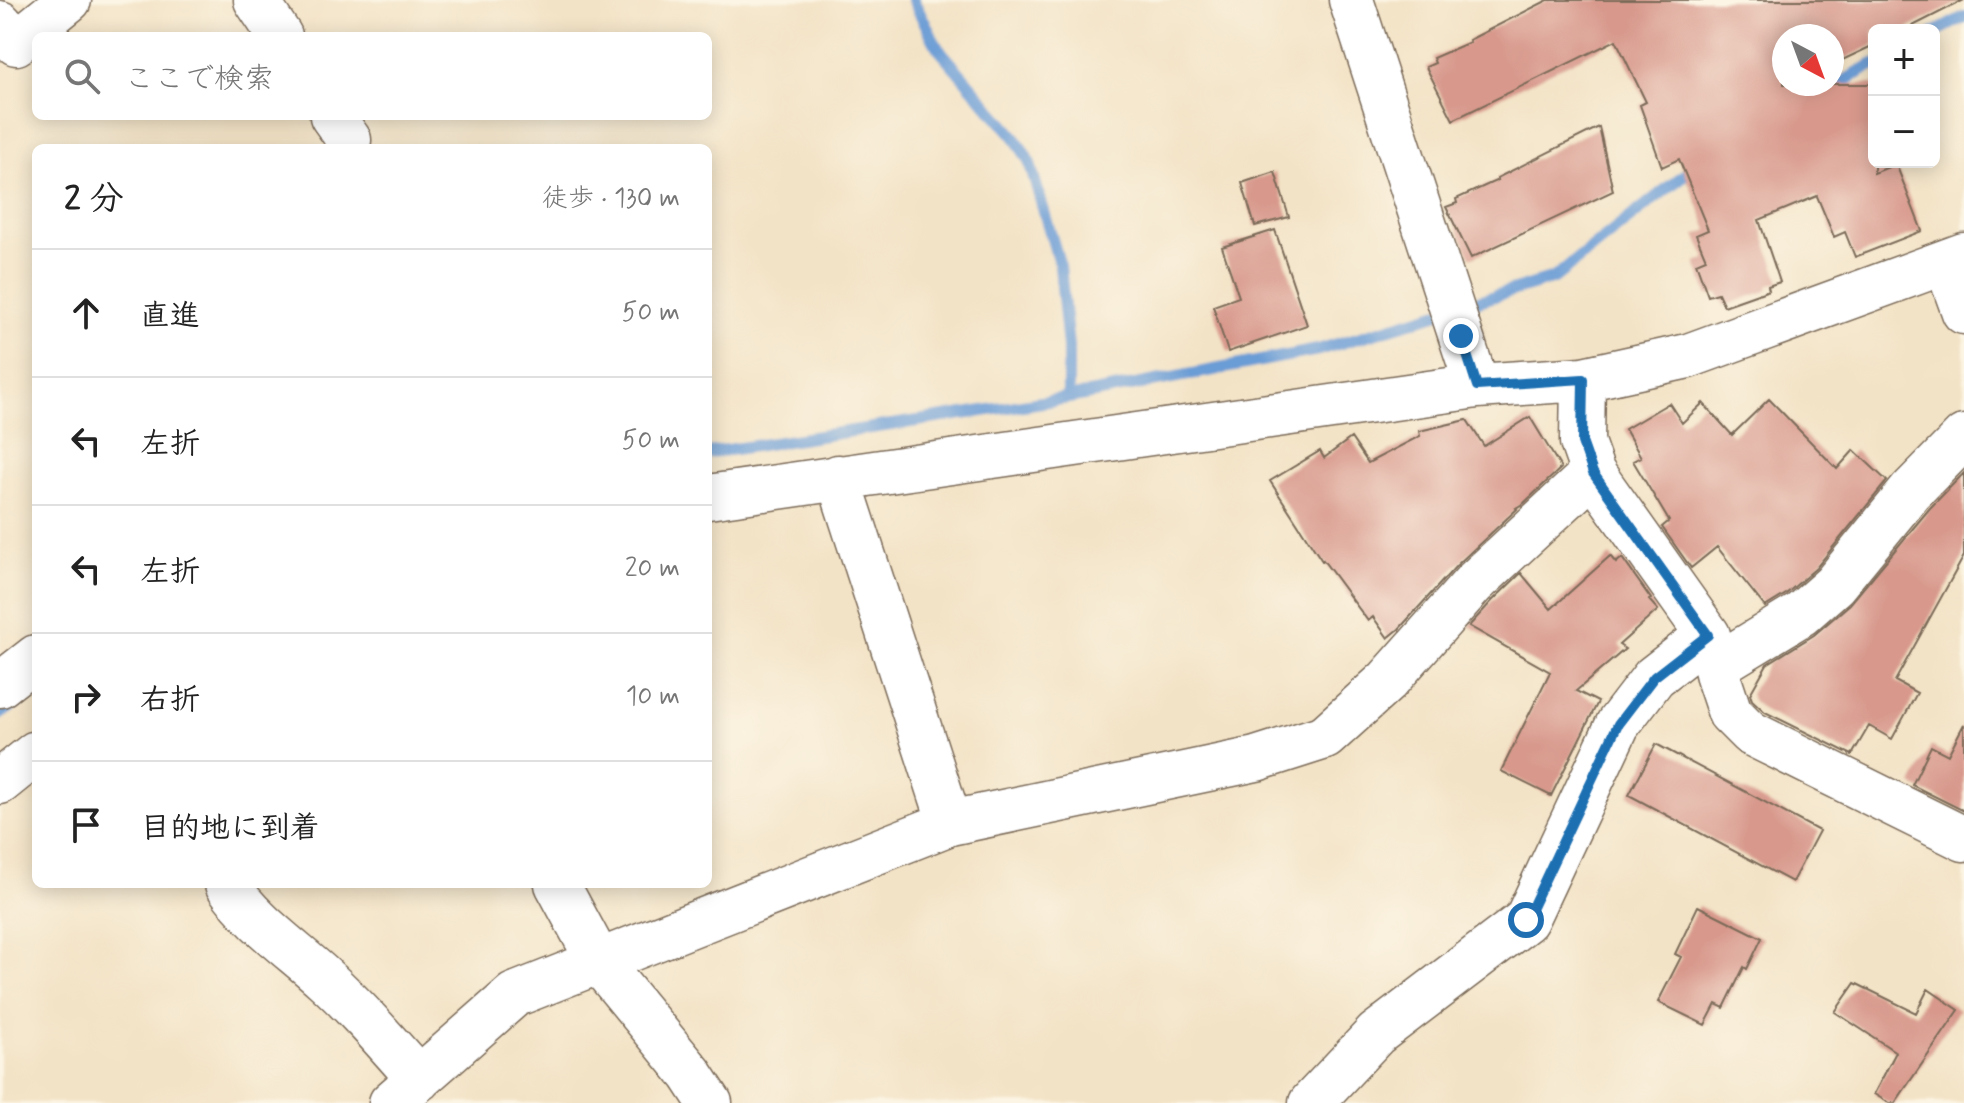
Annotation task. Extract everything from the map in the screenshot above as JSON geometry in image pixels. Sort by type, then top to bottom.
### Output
[{"type":"street","points":[[0,23],[16,43],[69,0]]},
{"type":"street","points":[[256,0],[277,32]]},
{"type":"street","points":[[1351,0],[1477,386]]},
{"type":"street","points":[[712,496],[1477,386],[1583,379],[1688,356],[1955,258],[1964,312]]},
{"type":"street","points":[[1583,379],[1582,442],[1593,473],[1712,651],[1730,713],[1750,733],[1964,839]]},
{"type":"street","points":[[1311,1103],[1376,1034],[1526,920],[1618,724],[1654,677],[1801,614],[1834,585],[1911,491],[1964,437]]},
{"type":"street","points":[[230,888],[269,933],[358,1010],[405,1091],[514,995],[950,823],[1256,759],[1325,737],[1387,681],[1474,583],[1593,473]]},
{"type":"street","points":[[838,477],[950,823]]},
{"type":"street","points":[[0,685],[32,660]]},
{"type":"street","points":[[0,782],[32,756]]},
{"type":"street","points":[[559,888],[599,962],[691,1074],[710,1103]]},
{"type":"building","points":[[1548,0],[1964,0],[1917,24],[1868,24],[1868,48],[1844,59],[1844,24],[1772,24],[1772,96],[1844,96],[1844,84],[1868,84],[1868,168],[1874,168],[1874,173],[1898,168],[1922,231],[1855,257],[1845,232],[1834,237],[1817,196],[1759,220],[1780,282],[1768,286],[1769,290],[1724,306],[1718,293],[1708,296],[1696,263],[1706,259],[1696,235],[1708,230],[1679,159],[1662,167],[1640,105],[1646,102],[1616,40],[1453,120],[1426,67],[1435,63],[1433,58]]},
{"type":"building","points":[[1599,127],[1613,191],[1471,258],[1446,207],[1457,203],[1456,199]]},
{"type":"building","points":[[1275,172],[1289,217],[1255,226],[1242,183]]},
{"type":"building","points":[[1275,230],[1307,325],[1228,352],[1213,306],[1239,297],[1222,247]]},
{"type":"building","points":[[1769,399],[1837,469],[1854,450],[1887,481],[1816,568],[1786,594],[1765,607],[1717,547],[1691,568],[1662,527],[1669,521],[1633,461],[1641,457],[1625,429],[1669,403],[1682,423],[1703,403],[1732,435]]},
{"type":"building","points":[[1530,417],[1561,468],[1457,565],[1388,638],[1373,617],[1368,621],[1322,561],[1270,481],[1320,451],[1324,458],[1351,438],[1368,463],[1420,436],[1419,431],[1467,420],[1484,446]]},
{"type":"building","points":[[1964,473],[1964,556],[1895,681],[1917,693],[1892,739],[1869,726],[1852,755],[1765,712],[1750,694],[1767,664],[1814,635],[1850,604],[1930,508]]},
{"type":"building","points":[[1610,556],[1616,563],[1622,558],[1658,610],[1619,645],[1625,649],[1576,691],[1598,702],[1551,796],[1501,771],[1550,672],[1469,626],[1521,573],[1551,609]]},
{"type":"building","points":[[1964,724],[1964,811],[1912,785],[1931,746],[1948,755]]},
{"type":"building","points":[[1656,744],[1819,831],[1792,882],[1629,795]]},
{"type":"building","points":[[1698,906],[1762,938],[1724,1008],[1716,1004],[1705,1025],[1658,1002],[1681,957],[1675,954]]},
{"type":"building","points":[[1855,983],[1916,1013],[1928,989],[1959,1010],[1895,1103],[1874,1094],[1896,1052],[1835,1012]]},
{"type":"waterway","points":[[913,0],[938,48],[1014,136],[1029,161],[1060,266],[1068,347],[1068,398]]},
{"type":"waterway","points":[[1940,30],[1964,17]]},
{"type":"waterway","points":[[1844,81],[1868,67]]},
{"type":"waterway","points":[[712,452],[1068,398],[1318,350],[1554,278],[1698,164]]},
{"type":"waterway","points":[[0,714],[32,693]]},
{"type":"route","points":[[1461,336],[1477,386],[1583,379],[1582,442],[1593,473],[1708,635],[1654,677],[1618,724],[1526,920]]}]
